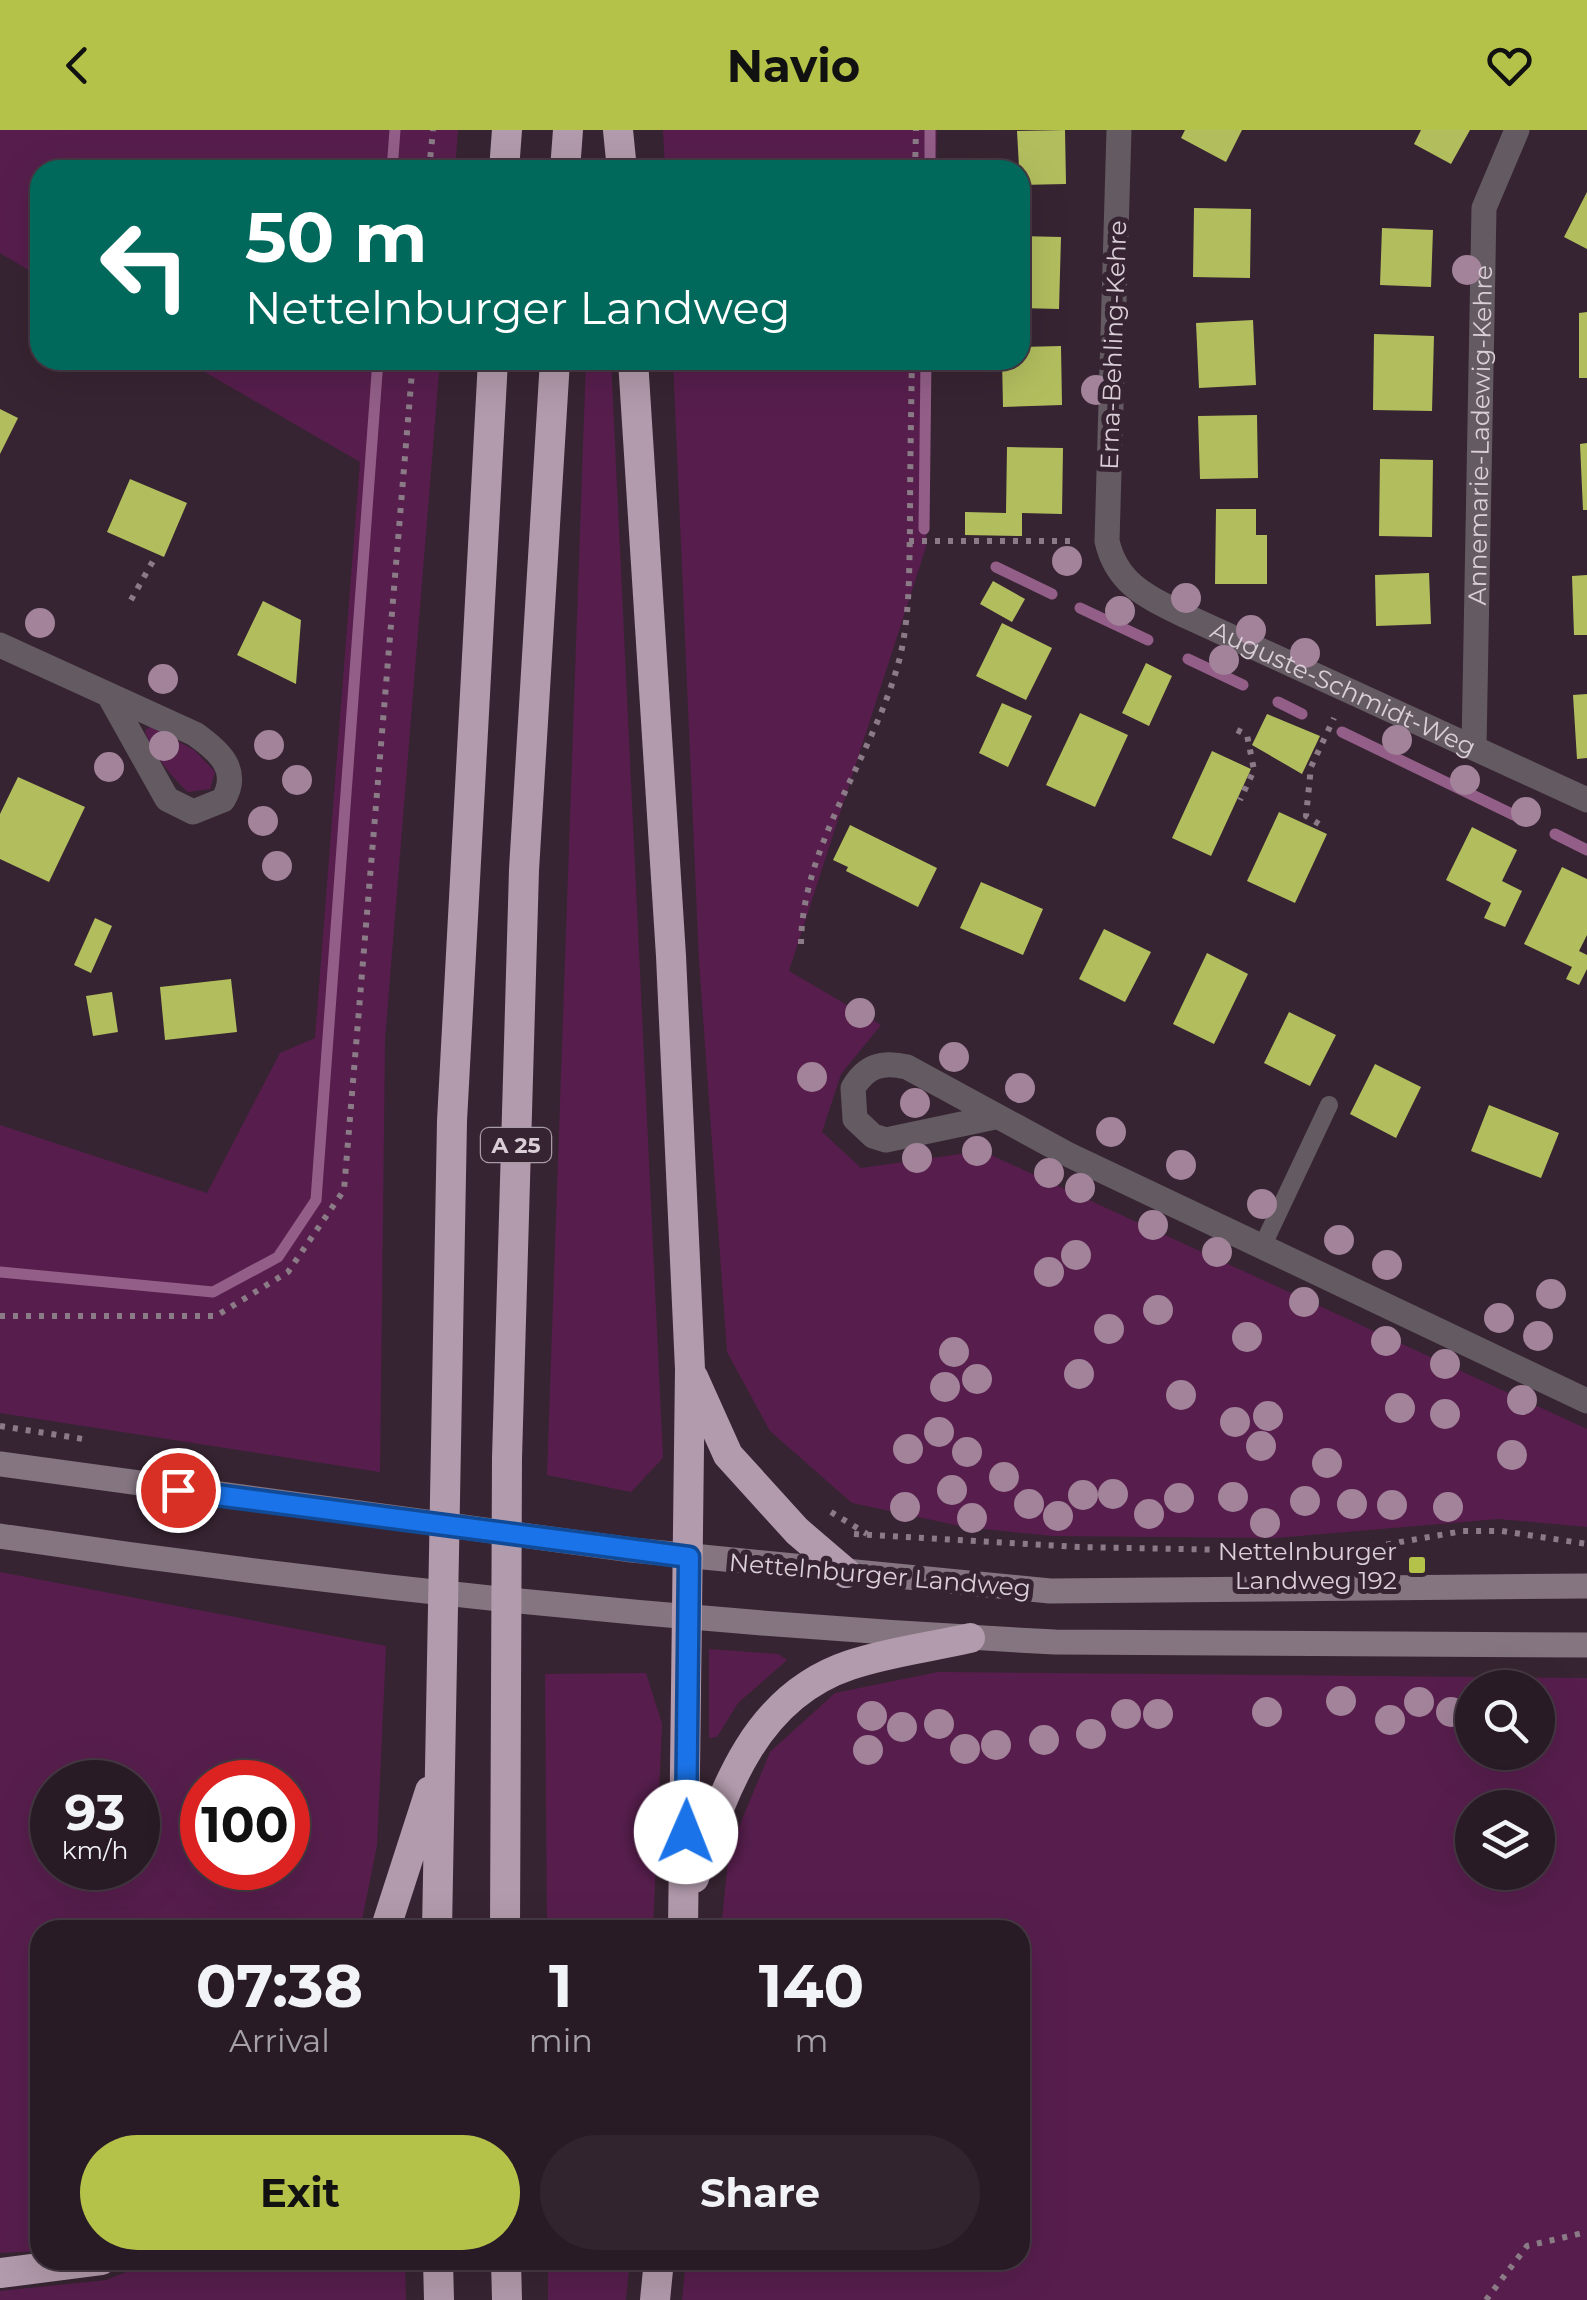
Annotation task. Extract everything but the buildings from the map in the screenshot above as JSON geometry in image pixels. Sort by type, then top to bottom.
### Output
[{"type":"highway","points":[[505,160],[507,130]]},
{"type":"highway","points":[[566,160],[568,130]]},
{"type":"highway","points":[[618,130],[621,160]]},
{"type":"highway","name":"A 25","points":[[438,1920],[452,1121],[492,370]]},
{"type":"highway","name":"A 25","points":[[505,1920],[507,1495],[524,890],[554,370]]},
{"type":"highway","points":[[634,370],[671,956],[690,1369],[684,1917]]},
{"type":"highway","points":[[690,1369],[728,1455],[798,1532],[846,1573]]},
{"type":"highway","points":[[684,1917],[723,1792],[761,1725],[799,1689],[850,1665],[970,1638]]},
{"type":"highway","points":[[388,1920],[439,1765]]},
{"type":"highway","points":[[0,2273],[30,2269]]},
{"type":"highway","points":[[438,2270],[439,2300]]},
{"type":"highway","points":[[506,2270],[507,2300]]},
{"type":"highway","points":[[655,2300],[658,2270]]},
{"type":"main road","name":"Nettelnburger Landweg","points":[[0,1464],[689,1557],[1050,1591],[1587,1586]]},
{"type":"main road","points":[[0,1536],[308,1576],[630,1610],[970,1638],[1587,1645]]},
{"type":"street","name":"Erna-Behling-Kehre","points":[[1109,550],[1119,130]]},
{"type":"street","name":"Annemarie-Ladewig-Kehre","points":[[1474,747],[1484,208],[1518,130]]},
{"type":"street","name":"Auguste-Schmidt-Weg","points":[[1109,550],[1135,590],[1587,800]]},
{"type":"street","points":[[0,645],[195,734],[219,752],[232,779],[223,800],[193,812],[167,798],[111,698]]},
{"type":"street","points":[[994,1117],[886,1140],[872,1136],[855,1119],[853,1088],[861,1075],[891,1063],[907,1067],[994,1117],[1587,1402]]},
{"type":"lane","points":[[1262,1248],[1329,1106]]},
{"type":"path","points":[[430,160],[433,130]]},
{"type":"path","points":[[915,160],[916,130]]},
{"type":"path","points":[[0,1316],[216,1316],[288,1272],[344,1190],[413,370]]},
{"type":"path","points":[[801,944],[801,925],[824,844],[876,732],[901,655],[908,602],[912,370]]},
{"type":"path","points":[[909,541],[1109,550]]},
{"type":"path","points":[[130,600],[153,561]]},
{"type":"path","points":[[1318,824],[1306,816],[1307,782],[1347,690]]},
{"type":"path","points":[[1237,730],[1247,736],[1254,770],[1240,800]]},
{"type":"path","points":[[868,1534],[1079,1547],[1286,1551],[1372,1547],[1462,1531],[1502,1531],[1587,1544]]},
{"type":"path","points":[[1486,2300],[1527,2246],[1587,2232]]},
{"type":"shaded area","points":[[0,130],[458,130],[456,160],[30,160],[30,271],[0,253]]},
{"type":"shaded area","points":[[663,130],[937,130],[936,160],[664,160]]},
{"type":"shaded area","points":[[201,370],[439,370],[385,1040],[380,1472],[0,1413],[0,1125],[207,1193],[280,1053],[315,1038],[360,462]]},
{"type":"shaded area","points":[[586,370],[611,370],[663,1458],[631,1492],[547,1475]]},
{"type":"shaded area","points":[[673,370],[931,370],[926,547],[789,971],[881,1025],[841,1074],[822,1132],[861,1168],[982,1151],[1587,1429],[1587,1527],[1498,1519],[1276,1538],[1052,1536],[965,1527],[852,1503],[770,1431],[727,1352],[699,961]]},
{"type":"shaded area","points":[[150,726],[194,750],[215,772],[210,789],[188,792],[182,786],[152,747],[145,731]]},
{"type":"shaded area","points":[[0,1572],[386,1646],[377,1845],[362,1920],[30,1920],[30,2252],[0,2253]]},
{"type":"shaded area","points":[[709,1649],[778,1654],[787,1660],[738,1703],[717,1737],[709,1738]]},
{"type":"shaded area","points":[[938,1672],[1455,1677],[1455,1770],[1555,1770],[1555,1678],[1587,1678],[1587,2300],[682,2300],[685,2270],[1030,2270],[1030,1920],[722,1920],[729,1851],[770,1752],[835,1693]]},
{"type":"shaded area","points":[[646,1673],[662,1724],[653,1920],[547,1920],[545,1674]]},
{"type":"shaded area","points":[[132,2270],[405,2270],[406,2300],[0,2300],[0,2291],[106,2280]]},
{"type":"shaded area","points":[[548,2270],[629,2270],[626,2300],[548,2300]]},
{"type":"waterway","points":[[393,160],[395,130]]},
{"type":"waterway","points":[[930,130],[930,160]]},
{"type":"waterway","points":[[0,1272],[213,1292],[278,1257],[316,1200],[377,370]]},
{"type":"waterway","points":[[924,529],[926,370]]},
{"type":"waterway","points":[[996,567],[1052,594]]},
{"type":"waterway","points":[[1080,608],[1148,640]]},
{"type":"waterway","points":[[1188,659],[1243,685]]},
{"type":"waterway","points":[[1278,702],[1302,714]]},
{"type":"waterway","points":[[1342,732],[1518,817]]},
{"type":"waterway","points":[[1555,834],[1587,850]]},
{"type":"place","name":"Nettelnburger Landweg 192","points":[[1417,1565]]},
{"type":"route","points":[[178,1490],[689,1557],[686,1832]]}]
